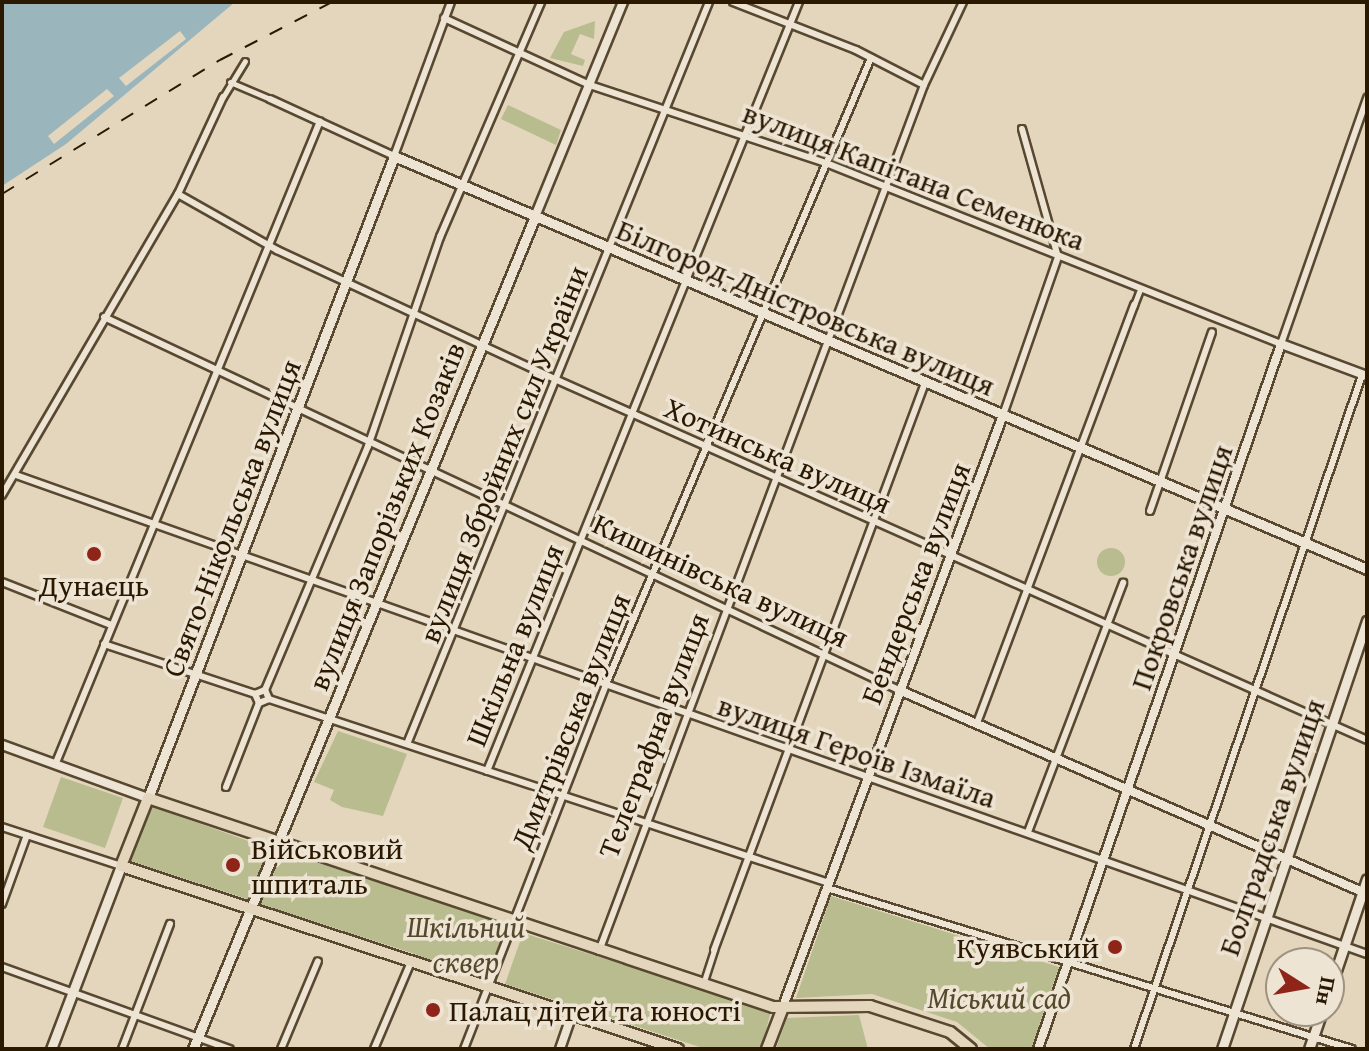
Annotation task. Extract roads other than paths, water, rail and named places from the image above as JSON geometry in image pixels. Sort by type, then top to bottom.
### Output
[{"type":"main road","name":"Білгород-Дністровська вулиця","points":[[394,156],[610,252],[1367,569]]},
{"type":"main road","name":"Свято-Нікольська вулиця","points":[[51,1049],[300,409],[394,156]]},
{"type":"main road","name":"вулиця Запорізьких Козаків","points":[[193,1049],[534,219]]},
{"type":"main road","name":"Болградська вулиця","points":[[1222,1049],[1367,621]]},
{"type":"main road","points":[[148,798],[514,924],[782,1010],[870,1006],[950,1032],[971,1049]]},
{"type":"main road","points":[[121,866],[676,1049]]},
{"type":"main road","points":[[1344,946],[1365,893],[1367,879]]},
{"type":"main road","name":"Бендерська вулиця","points":[[767,1049],[782,1010]]},
{"type":"main road","points":[[1309,1049],[1316,1027]]},
{"type":"street","name":"Свято-Нікольська вулиця","points":[[394,156],[451,2]]},
{"type":"street","points":[[104,644],[255,694],[265,690],[369,441],[413,313],[541,2]]},
{"type":"street","name":"вулиця Запорізьких Козаків","points":[[534,219],[623,2]]},
{"type":"street","name":"вулиця Збройних сил України","points":[[407,744],[610,252],[709,2]]},
{"type":"street","points":[[733,2],[871,58],[924,85]]},
{"type":"street","name":"Шкільна вулиця","points":[[487,771],[742,133],[799,2]]},
{"type":"street","name":"Телеграфна вулиця","points":[[599,951],[642,824],[726,612],[826,342],[889,189],[924,85],[963,2]]},
{"type":"street","name":"вулиця Капітана Семенюка","points":[[444,18],[590,85],[826,163],[1364,376]]},
{"type":"street","name":"Дмитрівська вулиця","points":[[464,1049],[514,924],[559,798],[871,58]]},
{"type":"street","points":[[2,495],[178,194],[230,82],[245,61]]},
{"type":"street","name":"Білгород-Дністровська вулиця","points":[[230,82],[394,156]]},
{"type":"street","name":"Покровська вулиця","points":[[1038,1049],[1177,657],[1367,98]]},
{"type":"street","points":[[55,765],[111,625],[156,528],[320,121]]},
{"type":"street","points":[[1022,129],[1058,257]]},
{"type":"street","name":"Хотинська вулиця","points":[[178,194],[270,246],[557,380],[1367,740]]},
{"type":"street","name":"Бендерська вулиця","points":[[782,1010],[1003,415],[1058,257]]},
{"type":"street","points":[[977,723],[1140,289]]},
{"type":"street","name":"Кишинівська вулиця","points":[[104,317],[654,574],[726,612],[1365,893]]},
{"type":"street","points":[[1150,511],[1217,319]]},
{"type":"street","points":[[1134,1049],[1302,542],[1364,376]]},
{"type":"street","points":[[704,981],[745,857],[824,656],[925,383]]},
{"type":"street","name":"вулиця Героїв Ізмаїла","points":[[16,475],[156,528],[606,684],[683,715],[1028,832],[1367,954]]},
{"type":"street","points":[[2,582],[111,625]]},
{"type":"street","points":[[1028,832],[1123,583]]},
{"type":"street","points":[[265,690],[269,699]]},
{"type":"street","points":[[226,787],[259,703],[255,694]]},
{"type":"street","points":[[259,703],[269,699],[559,798],[1069,965],[1154,987],[1352,1049]]},
{"type":"street","points":[[2,745],[148,798]]},
{"type":"street","points":[[2,827],[121,866]]},
{"type":"street","points":[[2,904],[27,835]]},
{"type":"street","points":[[122,1049],[170,924]]},
{"type":"street","points":[[281,1049],[318,961]]},
{"type":"street","points":[[374,1049],[411,962]]},
{"type":"street","points":[[2,967],[230,1049]]},
{"type":"street","points":[[560,1049],[572,1014]]},
{"type":"water","points":[[2,2],[235,2],[66,144],[2,186]]},
{"type":"railway","points":[[2,194],[220,60],[332,2]]},
{"type":"place","name":"Дунаєць","points":[[94,554]]},
{"type":"place","name":"Військовий шпиталь","points":[[233,865]]},
{"type":"place","name":"Куявський","points":[[1115,947]]},
{"type":"place","name":"Палац дітей та юності","points":[[433,1010]]},
{"type":"park label","name":"Шкільний сквер","points":[[466,943]]},
{"type":"park label","name":"Міський сад","points":[[999,997]]}]
